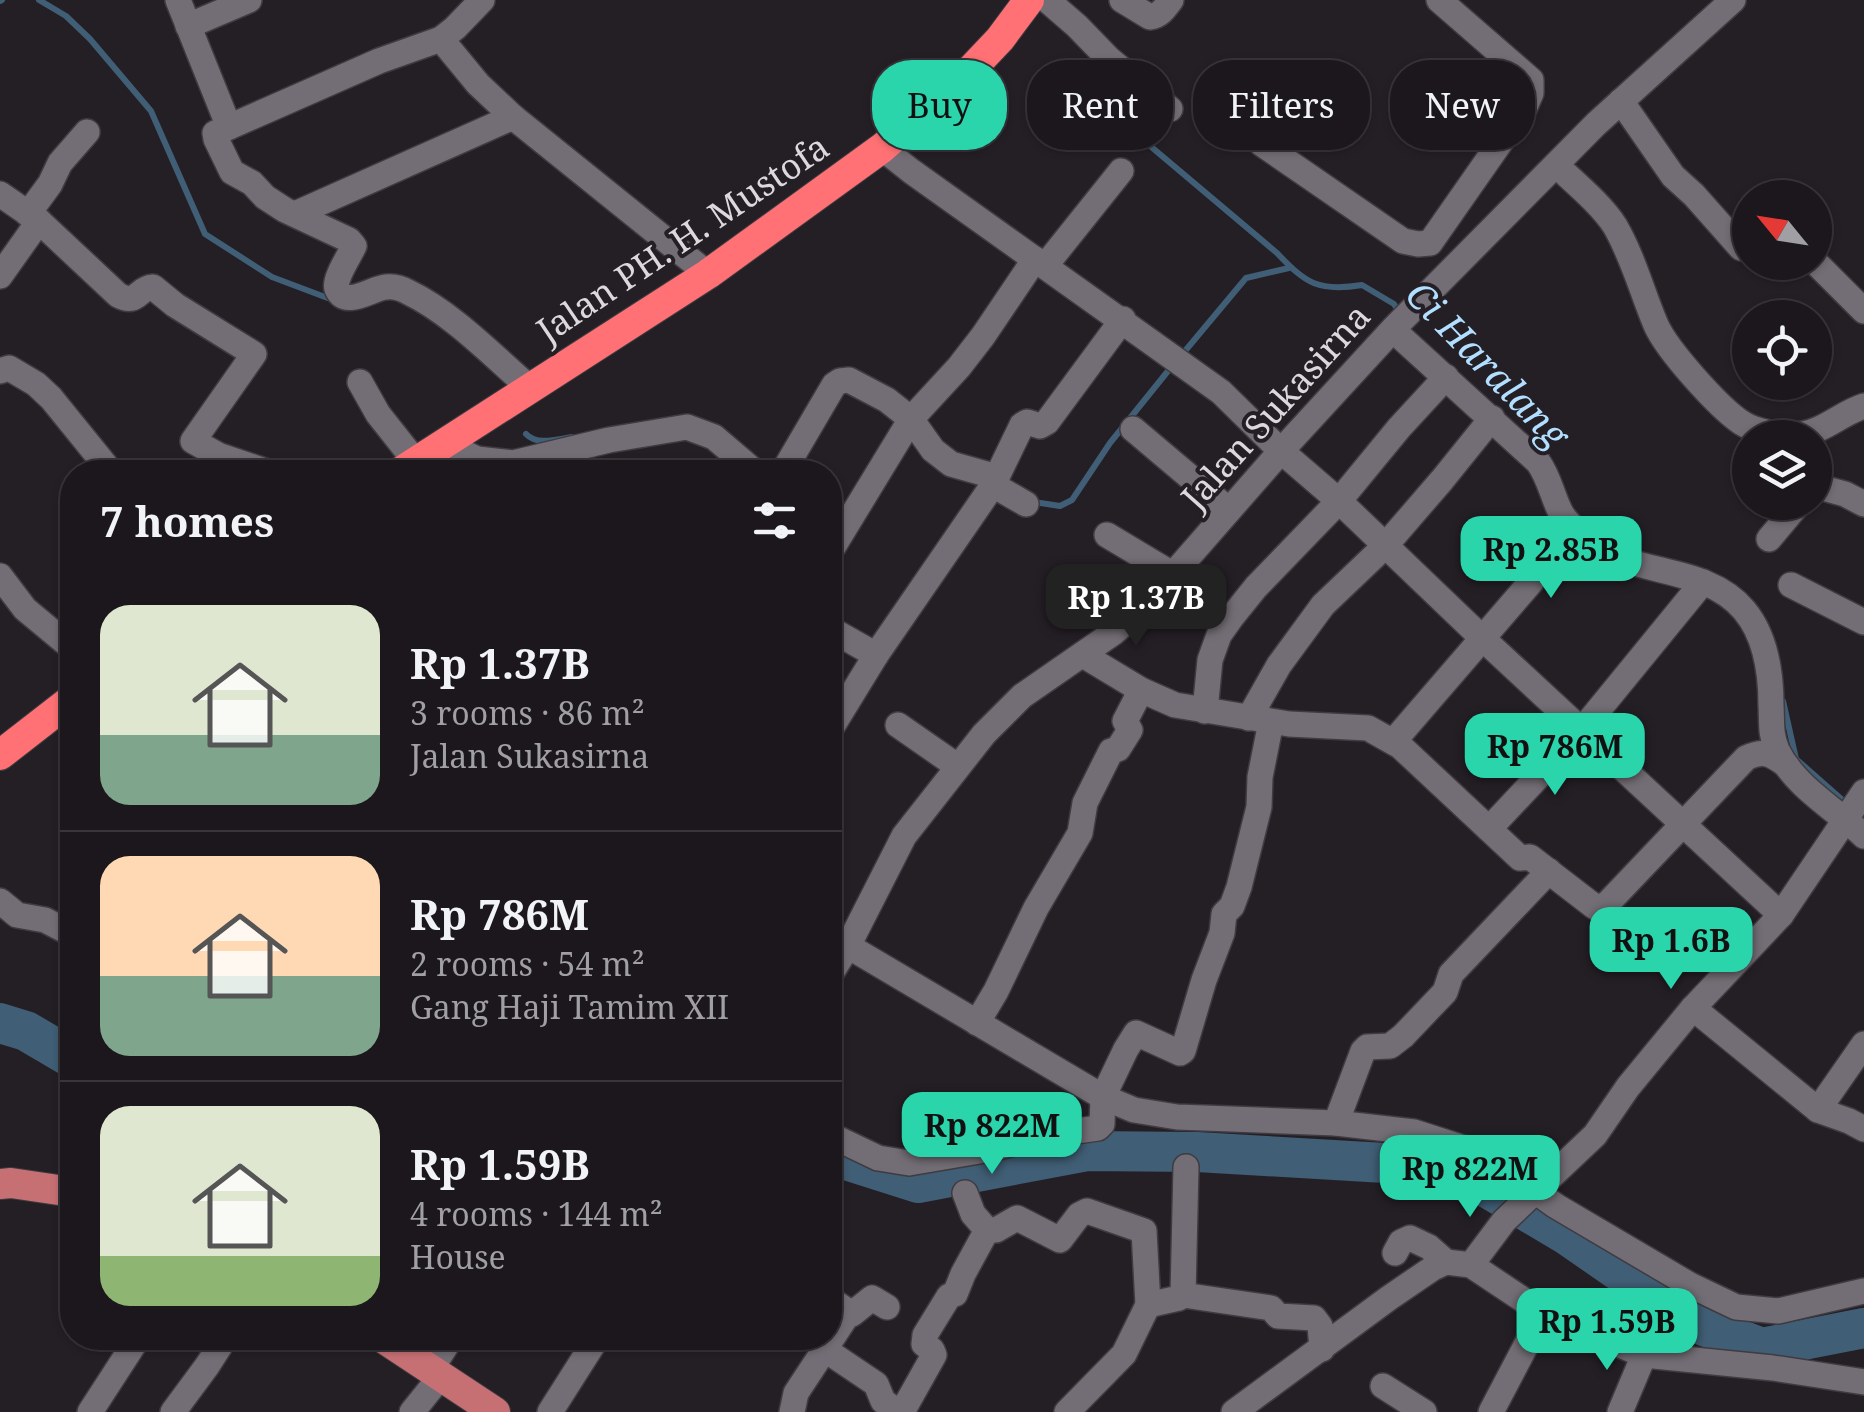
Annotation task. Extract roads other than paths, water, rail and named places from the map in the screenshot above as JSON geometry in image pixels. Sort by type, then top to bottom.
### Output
[{"type":"highway","name":"Jalan PH. H. Mustofa","points":[[980,60],[1029,0]]},
{"type":"highway","name":"Jalan PH. H. Mustofa","points":[[418,460],[708,274],[879,150]]},
{"type":"highway","points":[[0,755],[60,708]]},
{"type":"main road","points":[[0,1184],[60,1190]]},
{"type":"main road","points":[[402,1350],[495,1412]]},
{"type":"street","points":[[178,0],[229,128]]},
{"type":"street","points":[[188,26],[249,0]]},
{"type":"street","points":[[482,0],[440,39],[215,133],[232,172],[266,197],[354,246],[336,282],[337,289],[349,298],[388,286],[410,292],[447,316],[530,388]]},
{"type":"street","points":[[1047,0],[1109,60]]},
{"type":"street","points":[[1122,0],[1150,17],[1164,10],[1171,0]]},
{"type":"street","points":[[1271,150],[1403,240],[1430,242],[1525,107],[1531,92],[1531,80],[1439,0]]},
{"type":"street","name":"Jalan Sukasirna","points":[[842,937],[897,847],[984,734],[1022,696],[1114,633],[1148,603],[1281,450],[1400,323],[1621,101],[1733,0]]},
{"type":"street","points":[[440,39],[478,84],[514,117],[708,274]]},
{"type":"street","points":[[1621,101],[1674,176],[1732,238]]},
{"type":"street","points":[[295,214],[514,117]]},
{"type":"street","points":[[0,276],[60,163],[87,132]]},
{"type":"street","points":[[885,150],[1221,392],[1780,915]]},
{"type":"street","points":[[1556,165],[1612,222],[1635,267],[1657,328],[1668,344],[1710,394],[1740,422],[1755,430],[1817,432],[1864,406]]},
{"type":"street","points":[[842,532],[906,426],[959,367],[1040,262],[1121,171]]},
{"type":"street","points":[[0,194],[34,218],[118,294],[130,299],[149,286],[156,288],[254,354],[192,440],[233,460]]},
{"type":"street","points":[[1832,279],[1864,311]]},
{"type":"street","points":[[842,710],[995,481],[1022,425],[1027,422],[1040,426],[1047,422],[1123,320]]},
{"type":"street","points":[[1400,323],[1446,376],[1538,462],[1560,512],[1576,530],[1610,555],[1704,582],[1730,596],[1746,613],[1761,637],[1772,703],[1772,735],[1785,764]]},
{"type":"street","points":[[0,371],[9,368],[44,391],[101,460]]},
{"type":"street","points":[[1205,712],[1210,660],[1219,635],[1256,586],[1339,501],[1446,376]]},
{"type":"street","points":[[789,460],[834,385],[849,380],[887,400],[906,426],[951,464],[995,481],[1026,504]]},
{"type":"street","points":[[360,382],[404,460]]},
{"type":"street","points":[[842,1142],[878,1158],[909,1164],[1098,1128],[1102,1124],[1104,1098],[1136,1033],[1180,1054],[1184,1051],[1222,933],[1224,914],[1232,906],[1238,887],[1259,807],[1260,720],[1279,665],[1323,605],[1385,546],[1492,418]]},
{"type":"street","points":[[544,460],[608,440],[687,426],[714,437],[736,460]]},
{"type":"street","points":[[1133,429],[1229,510]]},
{"type":"street","points":[[444,442],[481,460]]},
{"type":"street","points":[[1832,490],[1864,504]]},
{"type":"street","points":[[1769,539],[1785,520]]},
{"type":"street","points":[[1393,742],[1531,582],[1537,565],[1555,549],[1561,549],[1576,530]]},
{"type":"street","points":[[1108,535],[1172,574]]},
{"type":"street","points":[[0,576],[24,608],[60,638]]},
{"type":"street","points":[[1489,829],[1582,730],[1704,582]]},
{"type":"street","points":[[1791,585],[1864,622]]},
{"type":"street","points":[[842,636],[876,655]]},
{"type":"street","points":[[1083,655],[1168,703],[1260,720],[1368,728],[1393,742],[1520,858],[1530,857],[1595,907],[1606,905],[1746,758],[1758,752],[1769,753],[1785,764],[1809,789],[1857,812],[1780,915],[1693,1008],[1595,1134],[1550,1179],[1458,1264],[1433,1268],[1244,1409]]},
{"type":"street","points":[[977,1022],[1080,833],[1085,803],[1111,751],[1118,748],[1130,730],[1125,721],[1141,690]]},
{"type":"street","points":[[898,724],[957,766]]},
{"type":"street","points":[[1336,1122],[1367,1047],[1390,1046],[1403,1036],[1445,992],[1450,974],[1549,871]]},
{"type":"street","points":[[0,900],[17,915],[45,920],[60,928]]},
{"type":"street","points":[[842,944],[1104,1098],[1134,1110],[1176,1117],[1336,1122],[1414,1132],[1450,1142],[1485,1154],[1556,1206],[1690,1285],[1736,1306],[1778,1311],[1864,1290]]},
{"type":"street","points":[[1693,1008],[1818,1110],[1864,1129]]},
{"type":"street","points":[[1818,1110],[1864,1044]]},
{"type":"street","points":[[1148,1305],[1180,1298],[1182,1294],[1186,1168]]},
{"type":"street","points":[[965,1194],[973,1214],[987,1230],[996,1230],[1018,1218],[1060,1240],[1079,1215],[1087,1211],[1146,1235],[1148,1305],[1124,1354],[1068,1412]]},
{"type":"street","points":[[825,1350],[876,1384],[883,1401],[900,1412],[934,1354],[923,1342],[925,1335],[948,1296],[957,1292],[987,1230]]},
{"type":"street","points":[[1395,1253],[1410,1238],[1543,1312],[1644,1355],[1864,1382]]},
{"type":"street","points":[[1182,1294],[1271,1308],[1278,1316],[1314,1318],[1320,1326],[1322,1348]]},
{"type":"street","points":[[842,1307],[854,1313],[872,1298],[887,1307]]},
{"type":"street","points":[[1490,1412],[1543,1312]]},
{"type":"street","points":[[90,1412],[130,1350]]},
{"type":"street","points":[[173,1412],[217,1350]]},
{"type":"street","points":[[412,1412],[446,1350]]},
{"type":"street","points":[[550,1412],[590,1350]]},
{"type":"street","points":[[792,1412],[796,1393],[823,1350]]},
{"type":"street","points":[[1620,1412],[1644,1355]]},
{"type":"street","points":[[1383,1386],[1424,1412]]},
{"type":"waterway","points":[[39,0],[66,16],[90,39],[151,111],[205,234],[272,277],[333,300]]},
{"type":"waterway","name":"Ci Haralang","points":[[1155,150],[1305,279],[1324,286],[1362,285],[1394,304],[1399,312]]},
{"type":"waterway","points":[[1180,357],[1246,278],[1289,268]]},
{"type":"waterway","points":[[1034,502],[1060,506],[1072,500],[1110,443],[1172,366]]},
{"type":"waterway","points":[[526,434],[542,441],[572,437]]},
{"type":"waterway","name":"Ci Haralang","points":[[1783,701],[1796,759],[1847,804]]},
{"type":"waterway","points":[[0,1023],[26,1031],[60,1051]]},
{"type":"waterway","points":[[842,1159],[918,1183],[1087,1151],[1197,1152],[1402,1164],[1479,1183],[1567,1235],[1691,1321],[1762,1348],[1864,1328]]}]
